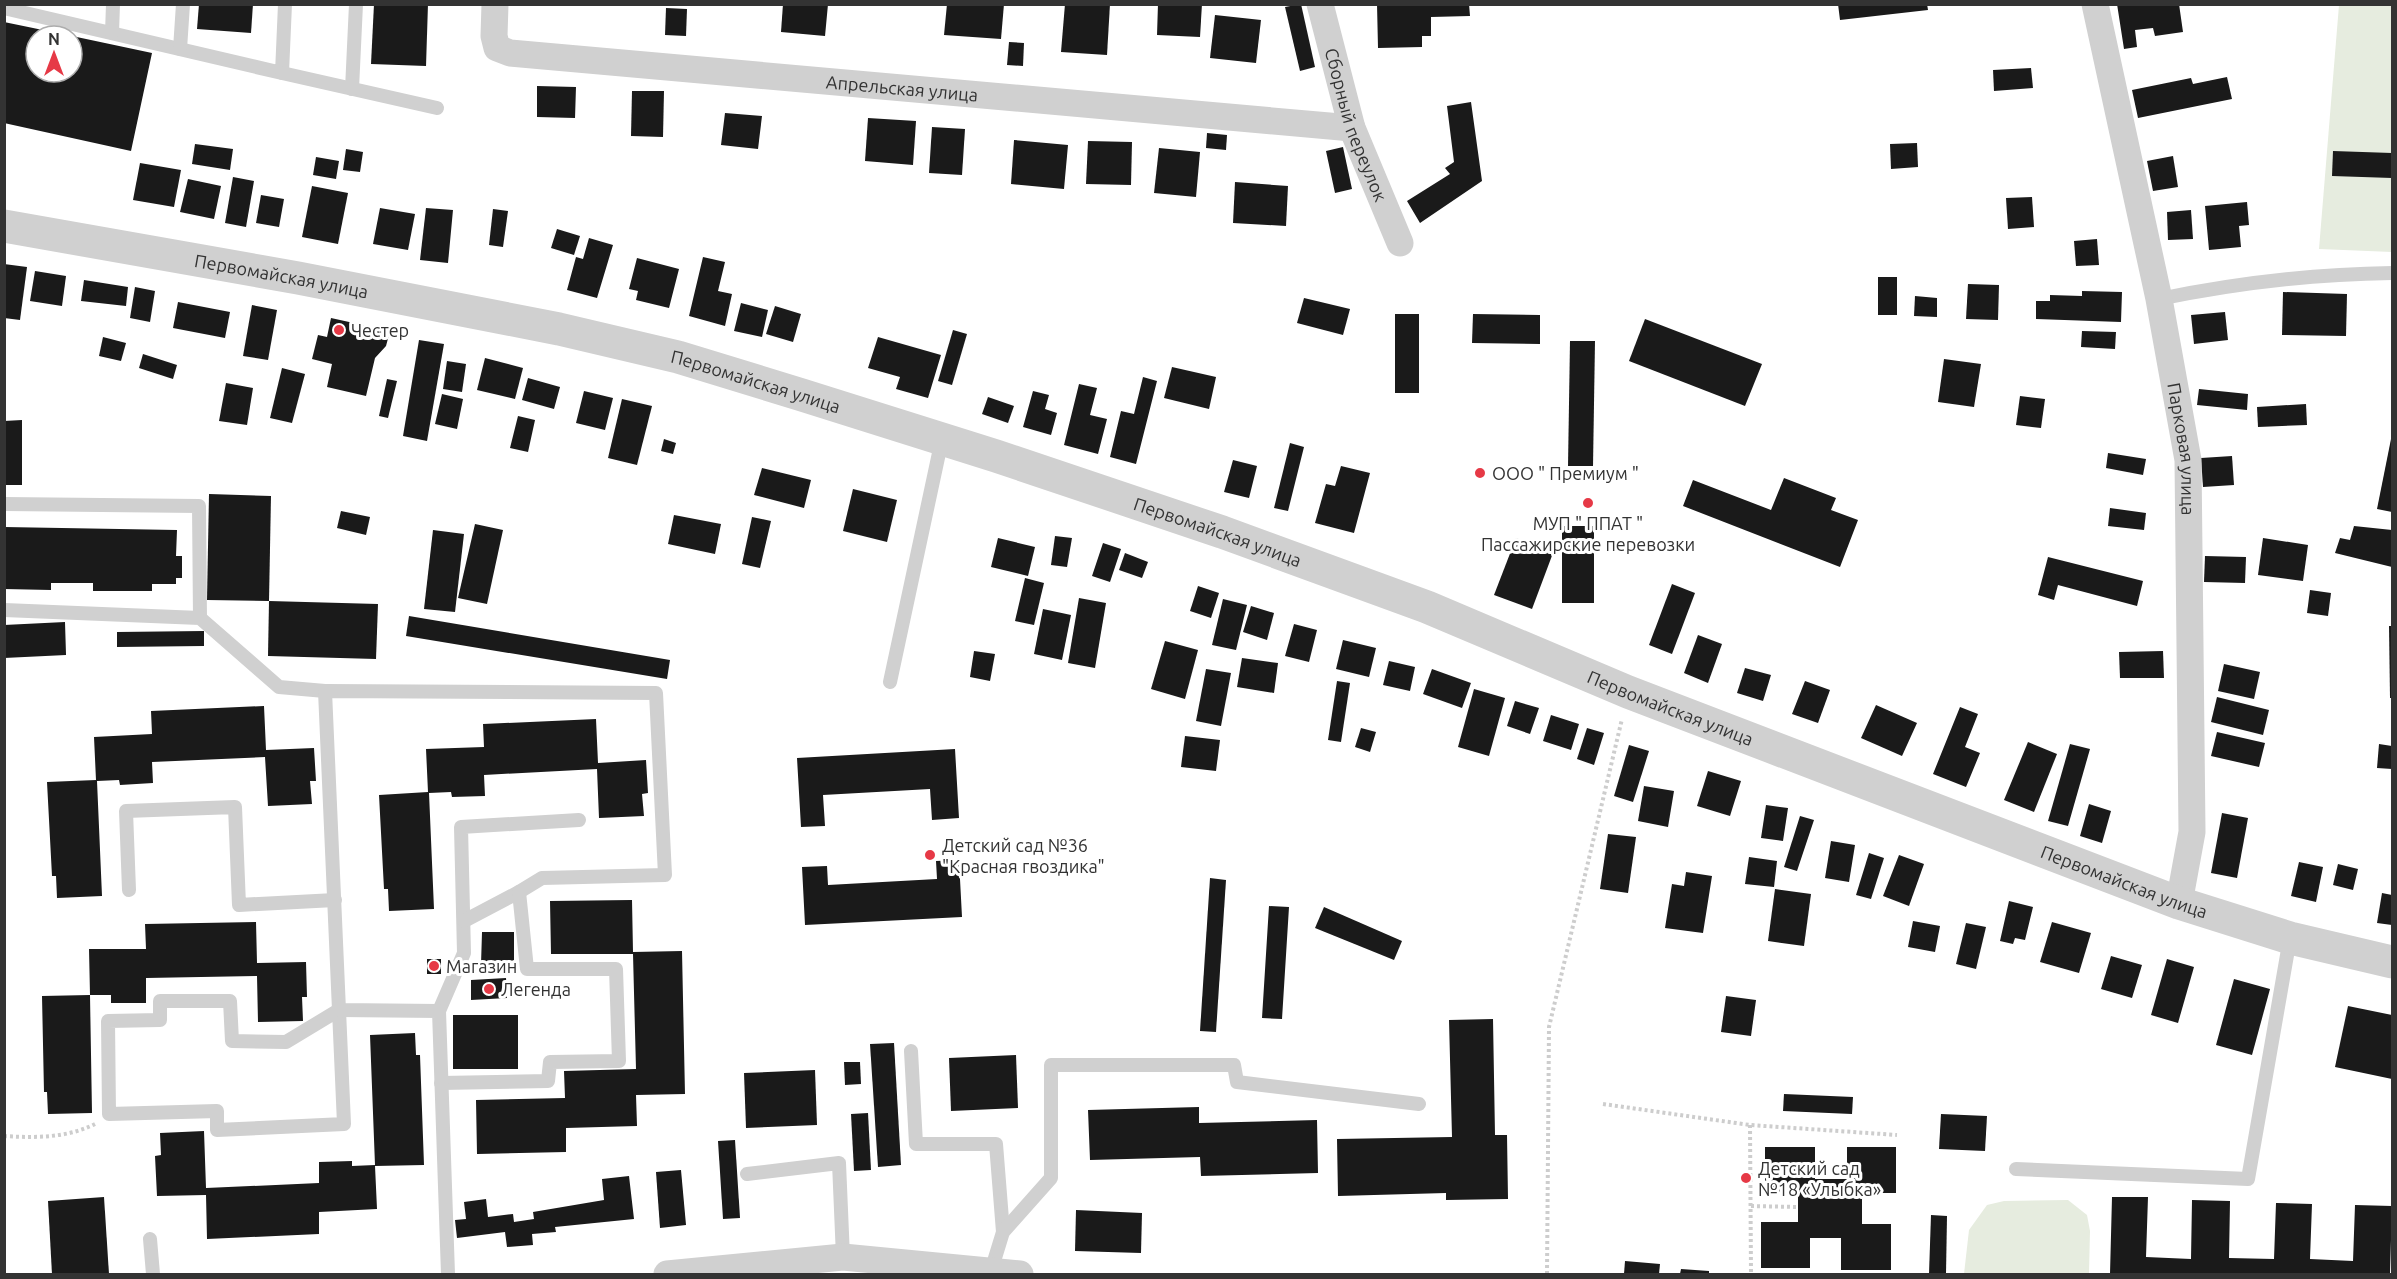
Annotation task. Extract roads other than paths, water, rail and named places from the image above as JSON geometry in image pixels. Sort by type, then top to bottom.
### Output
[{"type":"street","name":"Апрельская улица","points":[[495,4],[494,36],[497,48],[510,53],[1352,128]]},
{"type":"street","name":"Сборный переулок","points":[[1320,4],[1352,128],[1400,243]]},
{"type":"street","name":"Парковая улица","points":[[2095,4],[2159,299],[2188,460],[2192,832],[2179,903]]},
{"type":"street","name":"Первомайская улица","points":[[4,226],[207,261],[570,332],[678,357],[942,439],[1222,532],[1417,603],[1628,692],[2179,903],[2290,938],[2392,962]]},
{"type":"street","points":[[667,1275],[843,1257],[1020,1275]]},
{"type":"lane","points":[[4,4],[8,9],[437,108]]},
{"type":"lane","points":[[112,33],[113,4]]},
{"type":"lane","points":[[180,49],[183,4]]},
{"type":"lane","points":[[282,73],[285,4]]},
{"type":"lane","points":[[352,88],[356,4]]},
{"type":"lane","points":[[2159,299],[2229,284],[2337,273],[2392,273]]},
{"type":"lane","points":[[890,682],[942,439]]},
{"type":"lane","points":[[4,504],[198,506],[200,618]]},
{"type":"lane","points":[[4,610],[200,618],[279,687],[325,691],[656,693],[665,875],[542,878],[464,921]]},
{"type":"lane","points":[[325,691],[335,900],[339,1010],[344,1124],[217,1130],[217,1111],[109,1114],[108,1021],[160,1020],[160,1001],[230,1001],[232,1041],[286,1042],[339,1010],[439,1011]]},
{"type":"lane","points":[[129,890],[126,811],[235,807],[239,904],[335,900]]},
{"type":"lane","points":[[448,1275],[439,1011],[464,952],[461,827],[579,820]]},
{"type":"lane","points":[[441,1083],[548,1081],[550,1062],[619,1061],[616,969],[527,969],[519,892]]},
{"type":"lane","points":[[2016,1169],[2248,1179],[2290,938]]},
{"type":"lane","points":[[911,1051],[916,1144],[996,1144],[1003,1232],[991,1271]]},
{"type":"lane","points":[[1003,1232],[1051,1178],[1051,1065],[1234,1065],[1237,1082],[1419,1104]]},
{"type":"lane","points":[[747,1174],[839,1163],[843,1257]]},
{"type":"lane","points":[[150,1239],[153,1275]]},
{"type":"place","name":"Честер","points":[[339,330]]},
{"type":"place","name":"ООО \" Премиум \"","points":[[1480,473]]},
{"type":"place","name":"МУП \" ППАТ \" Пассажирские перевозки","points":[[1588,503]]},
{"type":"place","name":"Детский сад №36 \"Красная гвоздика\"","points":[[930,855]]},
{"type":"place","name":"Магазин","points":[[434,966]]},
{"type":"place","name":"Легенда","points":[[489,989]]},
{"type":"place","name":"Детский сад №18 «Улыбка»","points":[[1746,1178]]}]
